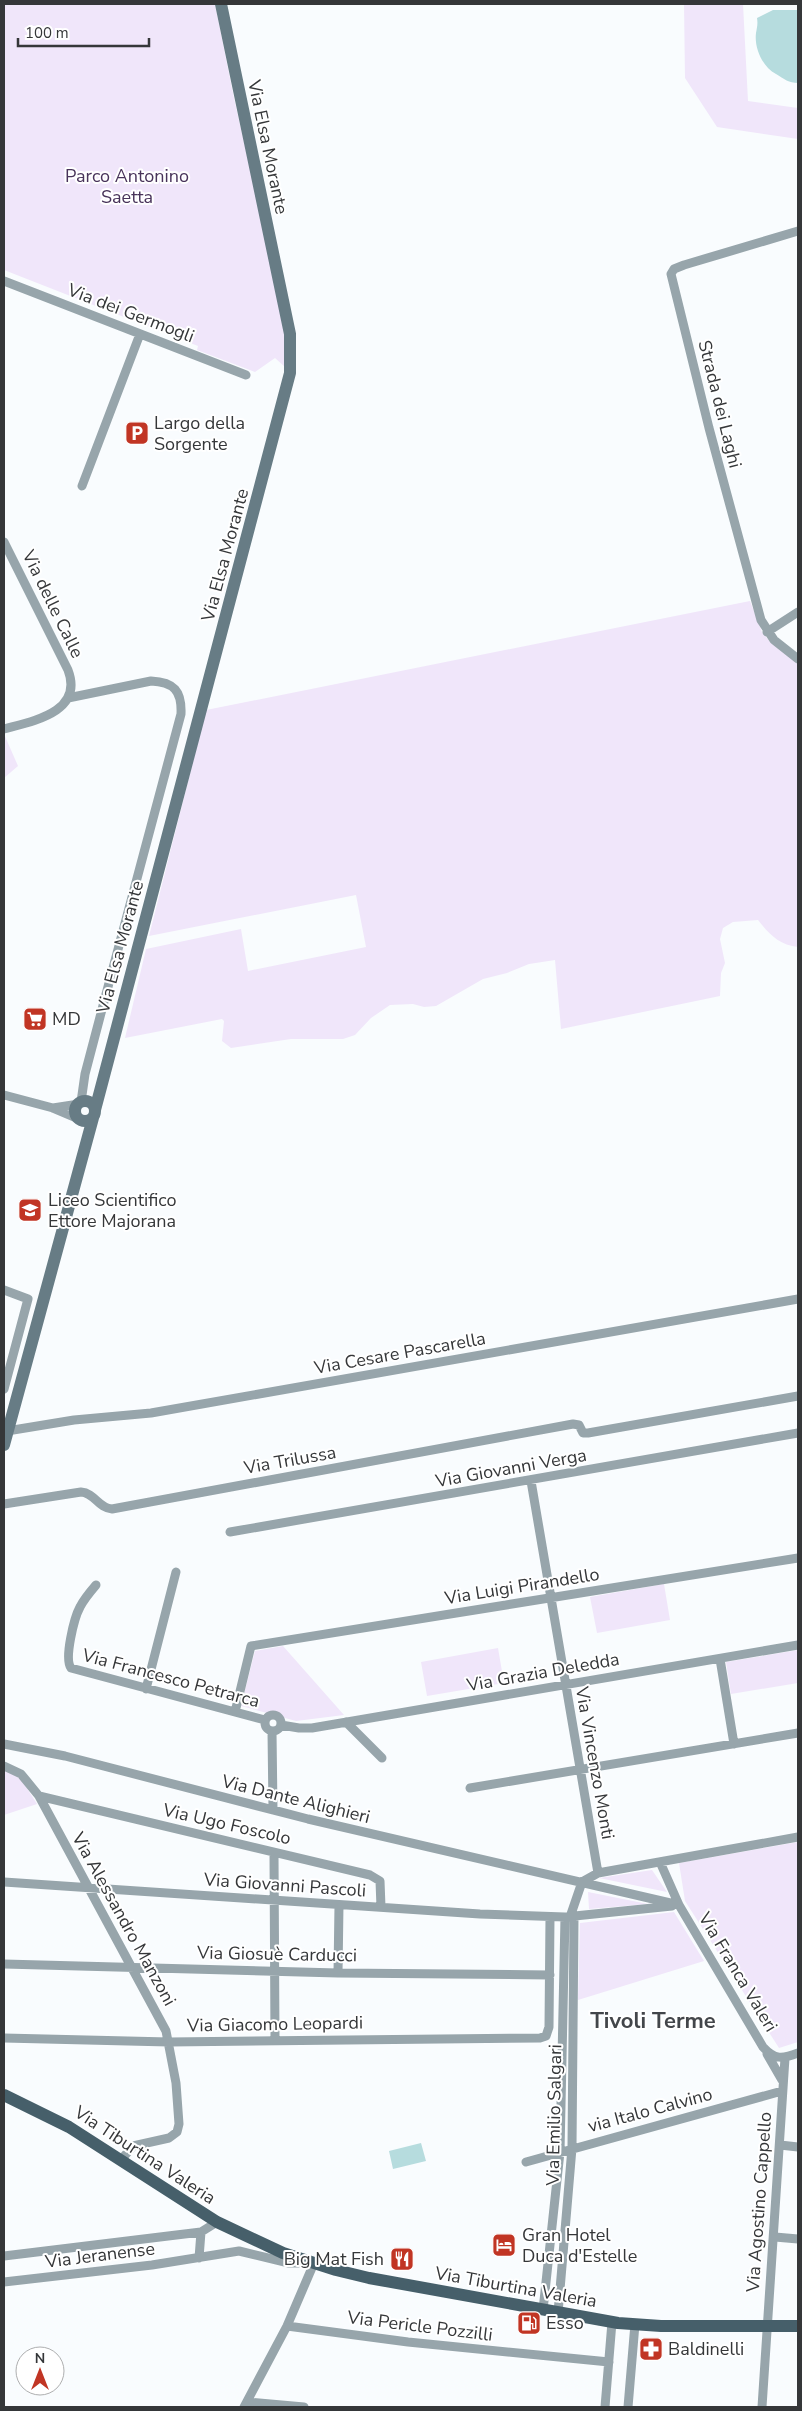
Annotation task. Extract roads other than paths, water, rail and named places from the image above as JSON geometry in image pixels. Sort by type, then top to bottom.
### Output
[{"type":"main road","name":"Via Tiburtina Valeria","points":[[4,2095],[53,2117],[217,2222],[262,2244],[314,2263],[370,2278],[612,2322],[635,2324],[798,2326]]},
{"type":"street","name":"Via Elsa Morante","points":[[4,1445],[94,1114],[290,373],[290,334],[221,4]]},
{"type":"street","name":"Strada dei Laghi","points":[[798,231],[684,265],[672,272],[730,509],[761,620],[767,632],[774,640],[798,659]]},
{"type":"street","name":"Via dei Germogli","points":[[4,281],[246,375]]},
{"type":"street","points":[[82,486],[140,334]]},
{"type":"street","name":"Via delle Calle","points":[[4,542],[68,670],[71,686],[68,698]]},
{"type":"street","points":[[767,632],[798,612]]},
{"type":"street","points":[[4,729],[50,714],[68,698],[150,681],[162,682],[172,686],[179,693],[182,701],[181,714],[85,1074],[80,1103],[75,1113],[79,1119]]},
{"type":"street","points":[[4,1096],[53,1108],[86,1121],[94,1114],[90,1103],[53,1108]]},
{"type":"street","points":[[4,1290],[28,1299],[4,1389]]},
{"type":"street","name":"Via Cesare Pascarella","points":[[7,1431],[74,1420],[160,1412],[798,1299]]},
{"type":"street","name":"Via Trilussa","points":[[4,1504],[81,1492],[91,1494],[105,1508],[112,1509],[573,1424],[579,1425],[583,1433],[798,1396]]},
{"type":"street","name":"Via Giovanni Verga","points":[[230,1532],[798,1433]]},
{"type":"street","name":"Via Vincenzo Monti","points":[[531,1481],[564,1684],[581,1770],[598,1873]]},
{"type":"street","name":"Via Luigi Pirandello","points":[[235,1712],[250,1646],[798,1558]]},
{"type":"street","points":[[146,1689],[176,1572]]},
{"type":"street","name":"Via Francesco Petrarca","points":[[96,1585],[77,1612],[68,1655],[68,1666],[79,1672],[265,1720]]},
{"type":"street","name":"Via Grazia Deledda","points":[[280,1725],[294,1728],[346,1722],[798,1645]]},
{"type":"street","points":[[720,1659],[734,1744]]},
{"type":"street","points":[[275,1715],[278,1717],[280,1725],[278,1729],[272,1731],[268,1729],[265,1720],[267,1717],[275,1715]]},
{"type":"street","points":[[346,1722],[382,1758]]},
{"type":"street","points":[[272,1731],[273,1810]]},
{"type":"street","points":[[470,1788],[798,1734]]},
{"type":"street","name":"Via Dante Alighieri","points":[[4,1744],[65,1756],[273,1810],[679,1905]]},
{"type":"street","name":"Via Alessandro Manzoni","points":[[4,1766],[21,1774],[39,1796],[164,2026],[170,2042],[177,2091],[179,2124],[177,2132],[169,2138],[133,2146],[120,2160]]},
{"type":"street","name":"Via Ugo Foscolo","points":[[39,1796],[376,1877],[381,1884],[381,1907]]},
{"type":"street","points":[[569,1917],[582,1882],[598,1873],[798,1837]]},
{"type":"street","points":[[274,1852],[275,2040]]},
{"type":"street","name":"Via Franca Valeri","points":[[660,1862],[679,1905],[763,2047],[774,2057],[785,2058]]},
{"type":"street","name":"Via Giovanni Pascoli","points":[[4,1882],[338,1905],[550,1917],[569,1917],[679,1905]]},
{"type":"street","points":[[338,1905],[338,1972]]},
{"type":"street","points":[[550,1917],[550,1975]]},
{"type":"street","name":"Via Emilio Salgari","points":[[558,2313],[572,2148],[569,1917]]},
{"type":"street","name":"Via Emilio Salgari","points":[[543,2310],[560,2152],[569,1917]]},
{"type":"street","name":"Via Giosuè Carducci","points":[[4,1964],[274,1971],[550,1975]]},
{"type":"street","name":"Via Giacomo Leopardi","points":[[4,2038],[170,2042],[534,2038],[546,2036],[549,2027],[550,1975]]},
{"type":"street","points":[[763,2047],[782,2080]]},
{"type":"street","points":[[785,2058],[798,2053]]},
{"type":"street","name":"Via Agostino Cappello","points":[[762,2407],[775,2237],[782,2080],[785,2058]]},
{"type":"street","name":"via Italo Calvino","points":[[526,2162],[782,2091]]},
{"type":"street","points":[[780,2145],[798,2147]]},
{"type":"street","points":[[199,2258],[201,2232],[217,2222]]},
{"type":"street","name":"Via Jeranense","points":[[4,2256],[201,2232]]},
{"type":"street","points":[[775,2237],[798,2239]]},
{"type":"street","name":"Via Jeranense","points":[[4,2282],[243,2251],[284,2262],[314,2263]]},
{"type":"street","points":[[304,2407],[246,2405],[286,2326],[314,2263]]},
{"type":"street","points":[[605,2407],[612,2322]]},
{"type":"street","points":[[628,2407],[635,2324]]},
{"type":"street","name":"Via Pericle Pozzilli","points":[[286,2326],[408,2342],[609,2362]]},
{"type":"water","points":[[773,10],[798,10],[798,83],[787,80],[771,71],[760,57],[756,45],[757,18]]},
{"type":"water","points":[[421,2143],[426,2161],[393,2169],[389,2151]]},
{"type":"place","name":"Largo della Sorgente","points":[[137,433]]},
{"type":"place","name":"MD","points":[[35,1019]]},
{"type":"place","name":"Liceo Scientifico Ettore Majorana","points":[[30,1210]]},
{"type":"place","name":"Gran Hotel Duca d'Estelle","points":[[504,2245]]},
{"type":"place","name":"Big Mat Fish","points":[[402,2259]]},
{"type":"place","name":"Esso","points":[[529,2323]]},
{"type":"place","name":"Baldinelli","points":[[651,2349]]},
{"type":"district","name":"Tivoli Terme","points":[[653,2020]]},
{"type":"park label","name":"Parco Antonino Saetta","points":[[127,186]]}]
